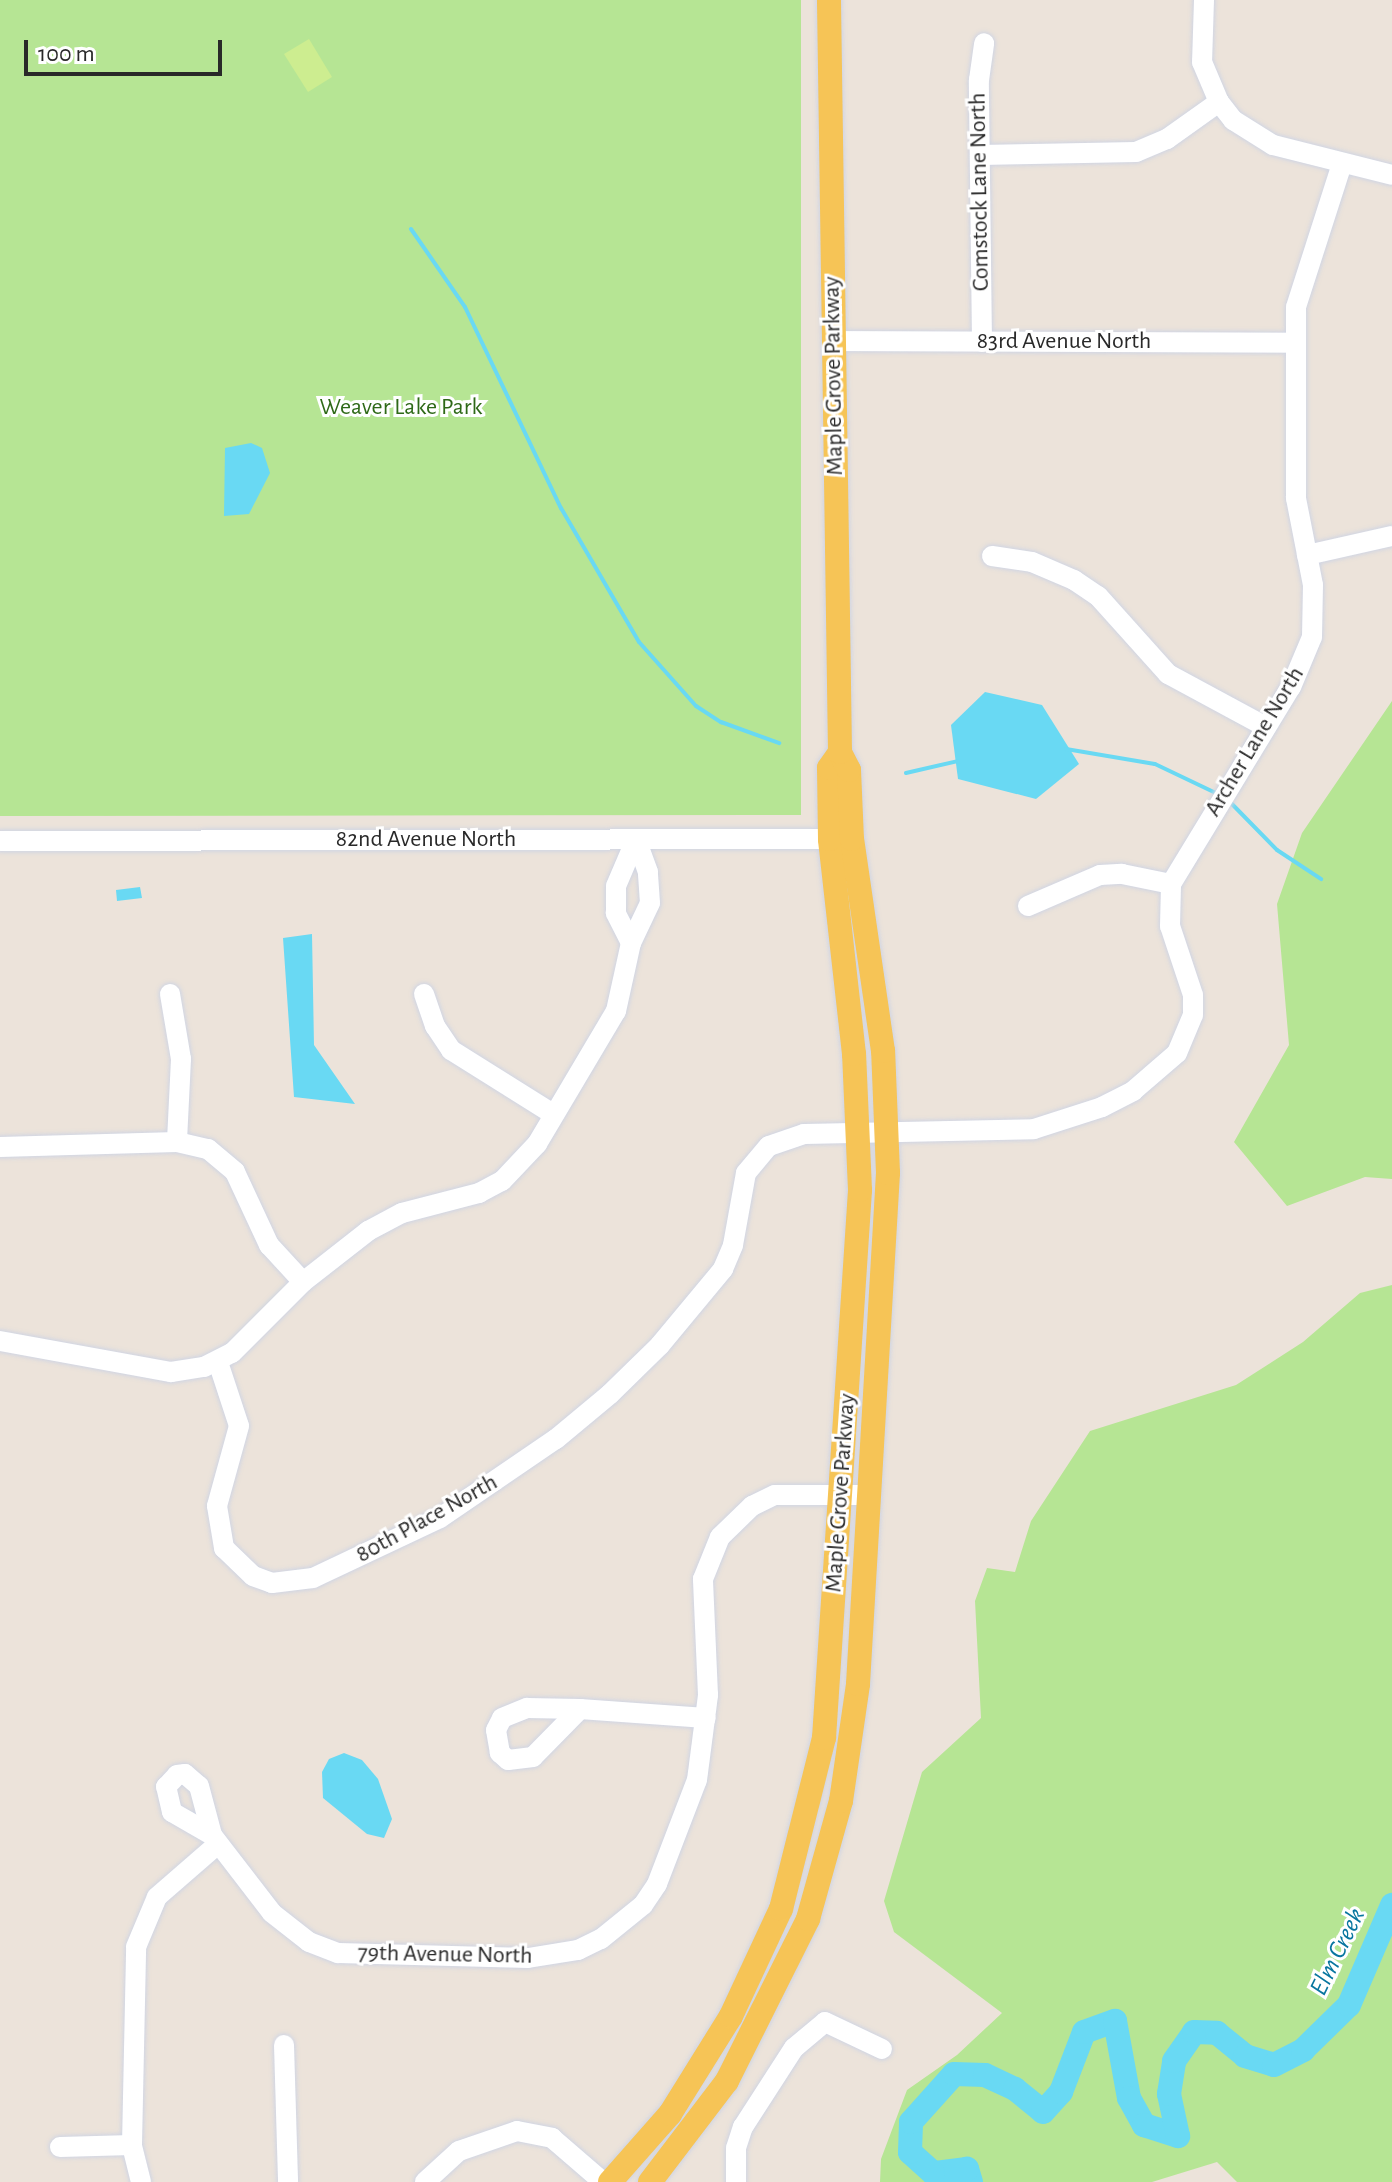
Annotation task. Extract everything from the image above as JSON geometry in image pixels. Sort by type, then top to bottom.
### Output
[{"type":"main road","name":"Maple Grove Parkway","points":[[650,2182],[727,2081],[808,1919],[852,1742],[870,1495],[887,1133],[883,1051],[829,768],[840,752],[829,0]]},
{"type":"main road","name":"Maple Grove Parkway","points":[[610,2182],[657,2130],[703,2065],[781,1909],[824,1738],[841,1493],[860,1133],[841,839]]},
{"type":"street","points":[[1204,0],[1202,62],[1219,102],[1233,120],[1273,145],[1392,175]]},
{"type":"street","name":"Comstock Lane North","points":[[982,342],[980,155],[984,43]]},
{"type":"street","points":[[980,155],[1136,152],[1167,139],[1219,102]]},
{"type":"street","name":"Archer Lane North","points":[[1162,1068],[1177,1053],[1193,1015],[1188,974],[1170,926],[1171,884],[1303,663],[1312,637],[1313,585],[1296,498],[1294,343],[1304,272],[1342,164]]},
{"type":"street","name":"83rd Avenue North","points":[[834,341],[1294,343]]},
{"type":"street","points":[[1307,555],[1392,536]]},
{"type":"street","points":[[992,556],[1032,562],[1074,580],[1098,596],[1168,674],[1266,727]]},
{"type":"street","points":[[631,943],[616,913],[616,886],[636,839]]},
{"type":"street","points":[[0,1341],[171,1372],[218,1362],[303,1282],[382,1223],[479,1193],[502,1181],[537,1144],[616,1011],[631,943],[650,903],[648,872],[636,839]]},
{"type":"street","name":"82nd Avenue North","points":[[0,841],[841,839]]},
{"type":"street","points":[[1028,906],[1100,875],[1122,874],[1171,884]]},
{"type":"street","points":[[170,994],[181,1059],[177,1142]]},
{"type":"street","points":[[424,994],[435,1026],[451,1050],[553,1114]]},
{"type":"street","name":"80th Place North","points":[[218,1362],[239,1426],[217,1506],[224,1548],[237,1564],[272,1583],[313,1578],[440,1518],[545,1448],[610,1394],[660,1345],[723,1269],[733,1245],[746,1173],[760,1153],[791,1136],[1034,1129],[1102,1107],[1162,1068]]},
{"type":"street","points":[[0,1147],[177,1142],[208,1149],[235,1172],[269,1245],[303,1282]]},
{"type":"street","name":"79th Avenue North","points":[[132,2145],[136,1947],[157,1897],[215,1839],[283,1924],[338,1953],[553,1956],[601,1939],[643,1905],[668,1861],[697,1780],[706,1718],[703,1579],[720,1537],[752,1506],[775,1495],[870,1495]]},
{"type":"street","points":[[580,1709],[706,1718]]},
{"type":"street","points":[[736,2182],[736,2148],[743,2127],[794,2048],[825,2022],[882,2049]]},
{"type":"street","points":[[284,2045],[288,2182]]},
{"type":"street","points":[[425,2182],[469,2145],[517,2131],[552,2138],[603,2182]]},
{"type":"street","points":[[60,2147],[132,2145],[141,2182]]},
{"type":"green space","name":"Weaver Lake Park","points":[[0,0],[801,0],[801,815],[0,816]]},
{"type":"green space","points":[[309,39],[332,77],[308,92],[284,54]]},
{"type":"green space","points":[[1392,701],[1392,1179],[1365,1177],[1287,1206],[1234,1142],[1289,1045],[1277,904],[1302,833]]},
{"type":"green space","points":[[1392,1285],[1392,2182],[1237,2182],[1217,2162],[1152,2182],[880,2182],[881,2159],[907,2090],[957,2055],[1002,2013],[894,1932],[884,1901],[922,1772],[981,1718],[975,1601],[987,1568],[1015,1572],[1031,1521],[1090,1431],[1236,1385],[1303,1342],[1360,1293]]},
{"type":"water","points":[[251,443],[262,448],[270,473],[249,514],[224,516],[225,448]]},
{"type":"water","points":[[985,692],[1042,705],[1079,764],[1036,799],[958,779],[951,725]]},
{"type":"water","points":[[140,887],[142,898],[117,901],[116,890]]},
{"type":"water","points":[[312,934],[314,1045],[355,1104],[294,1097],[283,938]]},
{"type":"water","points":[[344,1753],[362,1760],[378,1779],[392,1819],[384,1838],[367,1834],[323,1798],[322,1772],[329,1759]]},
{"type":"waterway","points":[[411,229],[465,307],[561,508],[639,642],[696,706],[721,722],[779,743]]},
{"type":"waterway","points":[[1066,749],[1155,764],[1220,795]]},
{"type":"waterway","points":[[906,773],[958,761]]},
{"type":"waterway","points":[[1230,802],[1277,850],[1321,879]]},
{"type":"waterway","name":"Elm Creek","points":[[971,2182],[967,2169],[933,2173],[910,2152],[911,2122],[954,2074],[985,2075],[1015,2089],[1043,2112],[1061,2092],[1084,2032],[1115,2021],[1129,2098],[1144,2125],[1178,2136],[1169,2094],[1174,2061],[1194,2032],[1217,2033],[1245,2056],[1274,2065],[1303,2050],[1349,2005],[1392,1905]]}]
